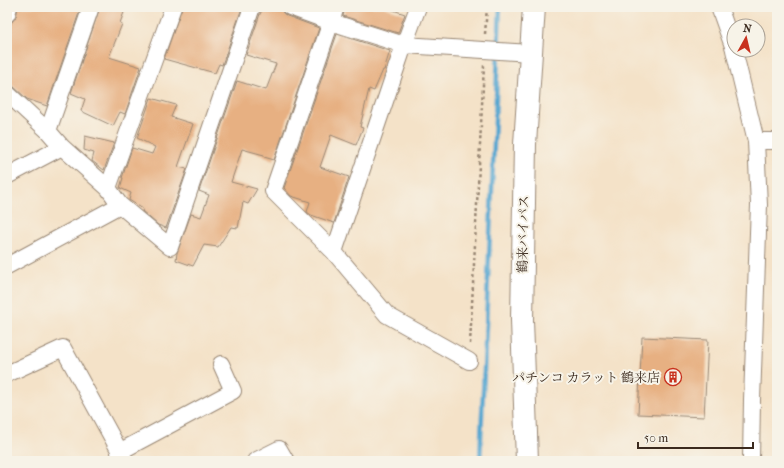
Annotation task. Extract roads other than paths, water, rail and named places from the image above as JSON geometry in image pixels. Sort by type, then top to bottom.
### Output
[{"type":"highway","name":"鶴来バイパス","points":[[527,461],[522,320],[525,144],[534,7]]},
{"type":"street","points":[[7,14],[9,7]]},
{"type":"street","points":[[48,131],[91,7]]},
{"type":"street","points":[[108,188],[173,7]]},
{"type":"street","points":[[7,93],[48,131],[62,147],[108,188],[120,205],[170,247],[252,7]]},
{"type":"street","points":[[290,7],[333,14],[404,45],[531,53]]},
{"type":"street","points":[[334,252],[418,7]]},
{"type":"street","points":[[719,7],[726,27]]},
{"type":"street","points":[[333,14],[273,191],[334,252],[387,315],[469,361]]},
{"type":"street","points":[[736,58],[756,141],[759,206],[751,461]]},
{"type":"street","points":[[756,141],[777,141]]},
{"type":"street","points":[[7,176],[62,147]]},
{"type":"street","points":[[7,266],[120,205]]},
{"type":"street","points":[[7,374],[63,348],[122,456],[233,391],[221,364]]},
{"type":"street","points":[[255,461],[279,449],[286,461]]},
{"type":"waterway","points":[[480,461],[500,7]]},
{"type":"place","name":"パチンコ カラット 鶴来店","points":[[673,377]]}]
